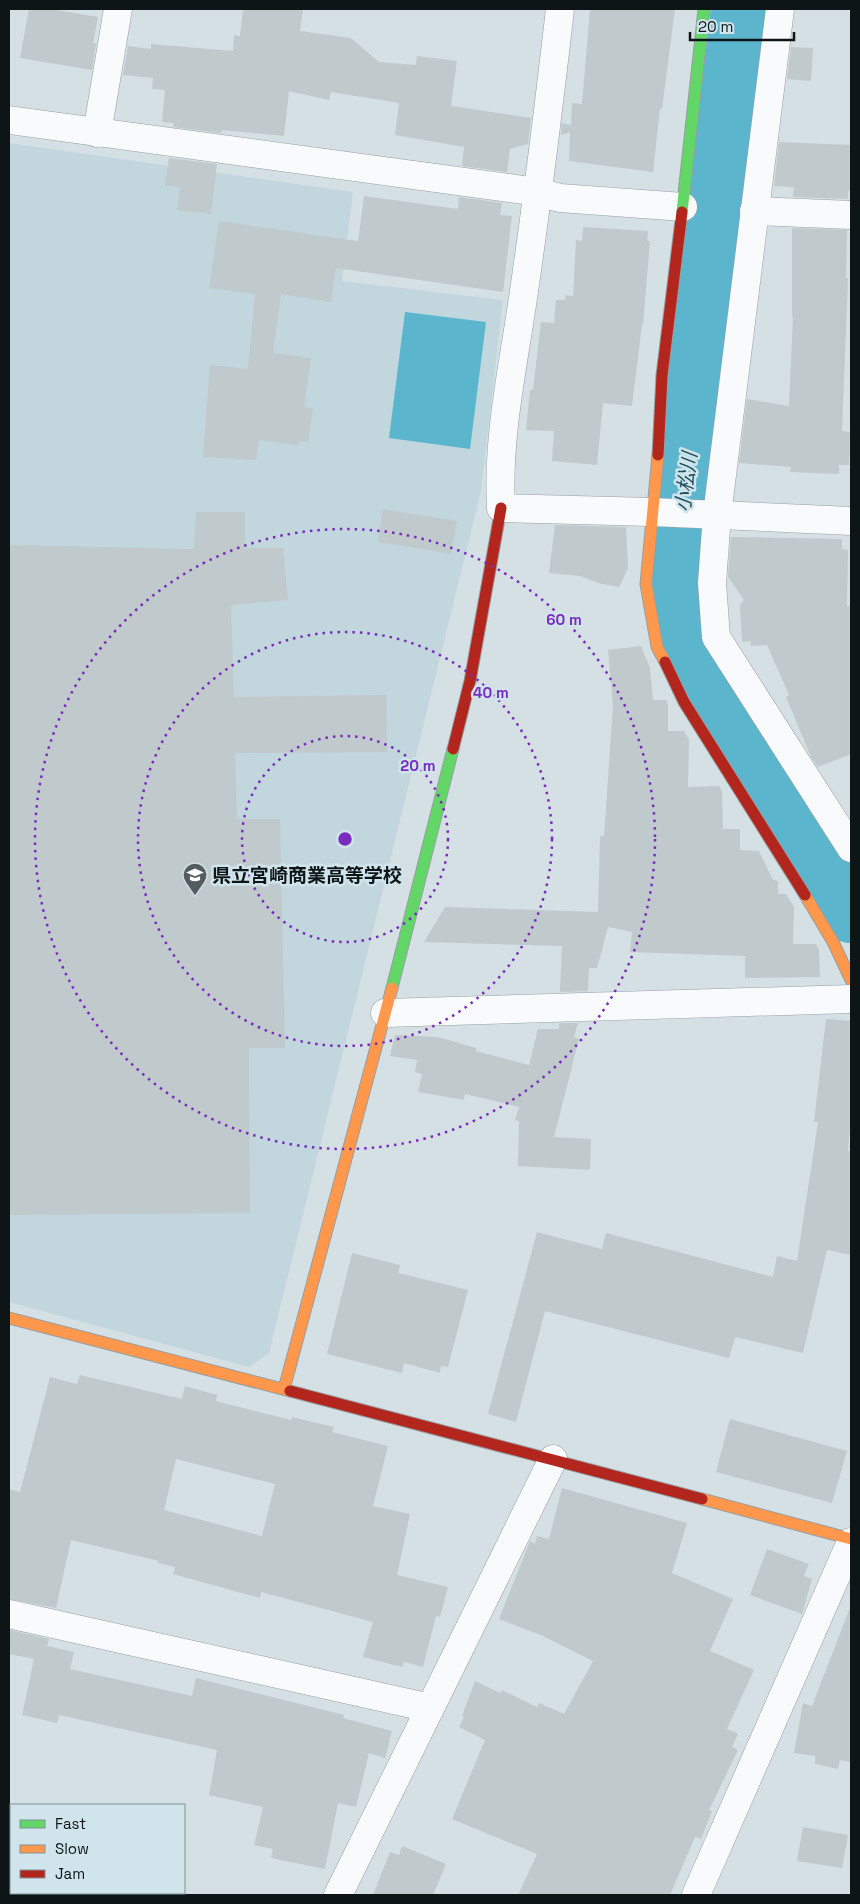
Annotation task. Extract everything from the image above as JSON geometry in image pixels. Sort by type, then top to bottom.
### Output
[{"type":"street","points":[[97,133],[118,9]]},
{"type":"street","points":[[284,1389],[385,1013],[470,680],[501,508],[500,481],[508,404],[538,192],[560,9]]},
{"type":"street","points":[[704,9],[683,207],[662,375],[658,452],[646,584],[657,647],[684,702],[834,942],[851,980]]},
{"type":"street","points":[[780,9],[717,515],[712,583],[716,637],[851,848]]},
{"type":"street","points":[[9,120],[538,192],[560,198],[683,207]]},
{"type":"street","points":[[754,211],[851,215]]},
{"type":"street","points":[[501,508],[652,512],[851,521]]},
{"type":"street","points":[[385,1013],[851,999]]},
{"type":"street","points":[[9,1318],[552,1459],[851,1540],[696,1895]]},
{"type":"street","points":[[338,1895],[552,1459]]},
{"type":"street","points":[[9,1614],[430,1708]]},
{"type":"shaded area","name":"県立宮崎商業高等学校","points":[[9,143],[353,192],[342,281],[503,300],[481,491],[269,1353],[249,1367],[9,1302]]},
{"type":"water","points":[[405,312],[486,322],[470,449],[389,438]]},
{"type":"building","points":[[29,9],[51,9],[98,17],[93,43],[96,43],[92,70],[20,58]]},
{"type":"building","points":[[243,9],[303,9],[300,31],[351,38],[379,62],[416,65],[417,56],[457,61],[451,106],[531,118],[528,144],[510,149],[507,172],[462,166],[464,147],[395,135],[399,103],[331,92],[329,100],[289,91],[284,136],[222,130],[221,133],[173,127],[174,123],[162,122],[165,90],[152,89],[153,78],[123,75],[128,46],[151,49],[151,44],[233,51],[234,35],[240,36]]},
{"type":"building","points":[[590,9],[675,9],[653,172],[569,161],[570,132],[561,135],[562,123],[571,125],[572,103],[582,104]]},
{"type":"building","points":[[791,47],[813,48],[811,81],[787,79]]},
{"type":"building","points":[[779,142],[851,145],[851,191],[848,191],[848,199],[793,197],[794,187],[774,186]]},
{"type":"building","points":[[169,158],[217,164],[211,214],[177,210],[180,187],[165,186]]},
{"type":"building","points":[[364,196],[458,209],[459,197],[502,203],[500,215],[512,216],[503,292],[336,268],[331,302],[281,294],[273,353],[311,358],[304,407],[313,408],[308,442],[299,441],[299,445],[259,440],[256,460],[203,457],[210,365],[248,369],[255,294],[209,288],[219,221],[358,241]]},
{"type":"building","points":[[583,227],[648,231],[647,241],[650,241],[643,325],[632,406],[603,403],[597,465],[552,461],[554,431],[526,430],[530,390],[533,390],[541,322],[554,323],[556,300],[565,300],[566,295],[573,296],[576,240],[582,241]]},
{"type":"building","points":[[792,228],[847,230],[846,278],[848,278],[842,431],[850,432],[849,465],[839,465],[839,474],[790,472],[791,467],[739,463],[747,399],[789,406],[793,317]]},
{"type":"building","points":[[383,509],[457,521],[451,554],[378,542]]},
{"type":"building","points":[[196,512],[245,512],[245,548],[283,548],[288,600],[231,605],[234,697],[386,695],[387,752],[235,753],[237,819],[280,819],[285,1048],[249,1048],[250,1213],[9,1215],[9,545],[194,549]]},
{"type":"building","points":[[555,525],[626,527],[628,568],[619,587],[598,583],[580,576],[549,573]]},
{"type":"building","points":[[731,537],[842,539],[842,549],[848,550],[847,606],[851,606],[851,754],[818,767],[811,757],[786,697],[789,695],[767,645],[751,646],[751,641],[742,642],[740,605],[744,600],[728,577]]},
{"type":"building","points":[[641,646],[650,668],[653,700],[666,700],[668,705],[668,731],[684,731],[689,740],[688,787],[719,786],[722,791],[723,829],[740,829],[740,850],[759,851],[773,880],[778,881],[778,894],[786,894],[794,907],[793,944],[816,944],[819,950],[820,977],[745,978],[745,956],[630,952],[632,932],[608,927],[597,968],[589,968],[588,991],[560,992],[562,946],[424,942],[445,907],[598,912],[600,836],[604,836],[613,706],[608,650]]},
{"type":"building","points":[[826,1019],[851,1021],[851,1112],[848,1151],[851,1151],[851,1255],[827,1250],[803,1353],[735,1337],[729,1358],[545,1311],[516,1422],[488,1414],[537,1232],[602,1249],[606,1233],[773,1277],[777,1256],[797,1261],[818,1122],[814,1122]]},
{"type":"building","points":[[559,1023],[578,1023],[574,1037],[579,1039],[554,1137],[591,1139],[590,1170],[518,1166],[519,1121],[515,1120],[519,1107],[465,1094],[464,1100],[418,1092],[422,1074],[415,1072],[417,1060],[390,1056],[395,1035],[438,1037],[476,1048],[476,1051],[529,1065],[538,1029],[559,1029]]},
{"type":"building","points":[[352,1253],[400,1265],[398,1273],[468,1290],[448,1367],[441,1366],[440,1373],[404,1363],[402,1373],[327,1354]]},
{"type":"building","points":[[80,1375],[182,1399],[185,1386],[217,1395],[216,1401],[291,1420],[292,1417],[334,1427],[332,1432],[388,1446],[373,1506],[410,1514],[397,1575],[448,1587],[440,1617],[436,1616],[423,1667],[404,1662],[402,1667],[363,1657],[373,1622],[261,1592],[260,1598],[173,1574],[175,1567],[158,1563],[159,1561],[71,1540],[56,1608],[9,1599],[9,1489],[20,1492],[50,1377],[77,1384]],"holes":[[[176,1459],[275,1484],[262,1536],[164,1510]]]},
{"type":"building","points":[[730,1419],[847,1451],[832,1503],[716,1472]]},
{"type":"building","points":[[562,1488],[687,1523],[672,1573],[733,1599],[710,1651],[754,1670],[727,1729],[738,1734],[732,1747],[738,1750],[709,1810],[712,1811],[701,1839],[695,1837],[670,1895],[518,1895],[537,1854],[452,1819],[485,1740],[459,1727],[475,1681],[500,1693],[502,1690],[537,1707],[539,1703],[564,1714],[593,1661],[543,1636],[499,1619],[530,1541],[535,1544],[537,1536],[549,1539]]},
{"type":"building","points":[[767,1549],[809,1564],[804,1576],[812,1579],[802,1614],[750,1595]]},
{"type":"building","points":[[849,1610],[851,1610],[851,1762],[840,1760],[838,1769],[815,1764],[815,1756],[794,1753],[803,1703],[812,1706]]},
{"type":"building","points":[[10,1630],[49,1639],[47,1646],[74,1652],[70,1669],[192,1696],[196,1678],[344,1715],[343,1718],[392,1731],[385,1758],[369,1753],[356,1807],[338,1803],[325,1869],[271,1858],[273,1849],[254,1845],[263,1807],[209,1795],[217,1750],[59,1715],[57,1723],[22,1715],[34,1659],[9,1654]]},
{"type":"building","points":[[803,1827],[848,1835],[842,1868],[797,1861]]},
{"type":"building","points":[[402,1846],[446,1864],[433,1895],[373,1895],[390,1852],[399,1855]]},
{"type":"waterway","name":"小松川","points":[[742,9],[677,555],[680,611],[694,652],[724,713],[807,847],[851,912]]},
{"type":"traffic: fast","points":[[682,212],[704,9]]},
{"type":"traffic: fast","points":[[392,988],[453,749]]},
{"type":"traffic: slow","points":[[658,455],[646,584],[657,647],[665,662]]},
{"type":"traffic: slow","points":[[805,895],[833,942],[851,980]]},
{"type":"traffic: slow","points":[[284,1389],[392,988]]},
{"type":"traffic: slow","points":[[9,1318],[290,1391]]},
{"type":"traffic: slow","points":[[702,1499],[851,1539]]},
{"type":"traffic: jam","points":[[658,455],[662,375],[682,212]]},
{"type":"traffic: jam","points":[[453,749],[470,681],[501,508]]},
{"type":"traffic: jam","points":[[665,662],[684,702],[805,895]]},
{"type":"traffic: jam","points":[[290,1391],[702,1499]]},
{"type":"place","name":"県立宮崎商業高等学校","points":[[195,896]]}]
